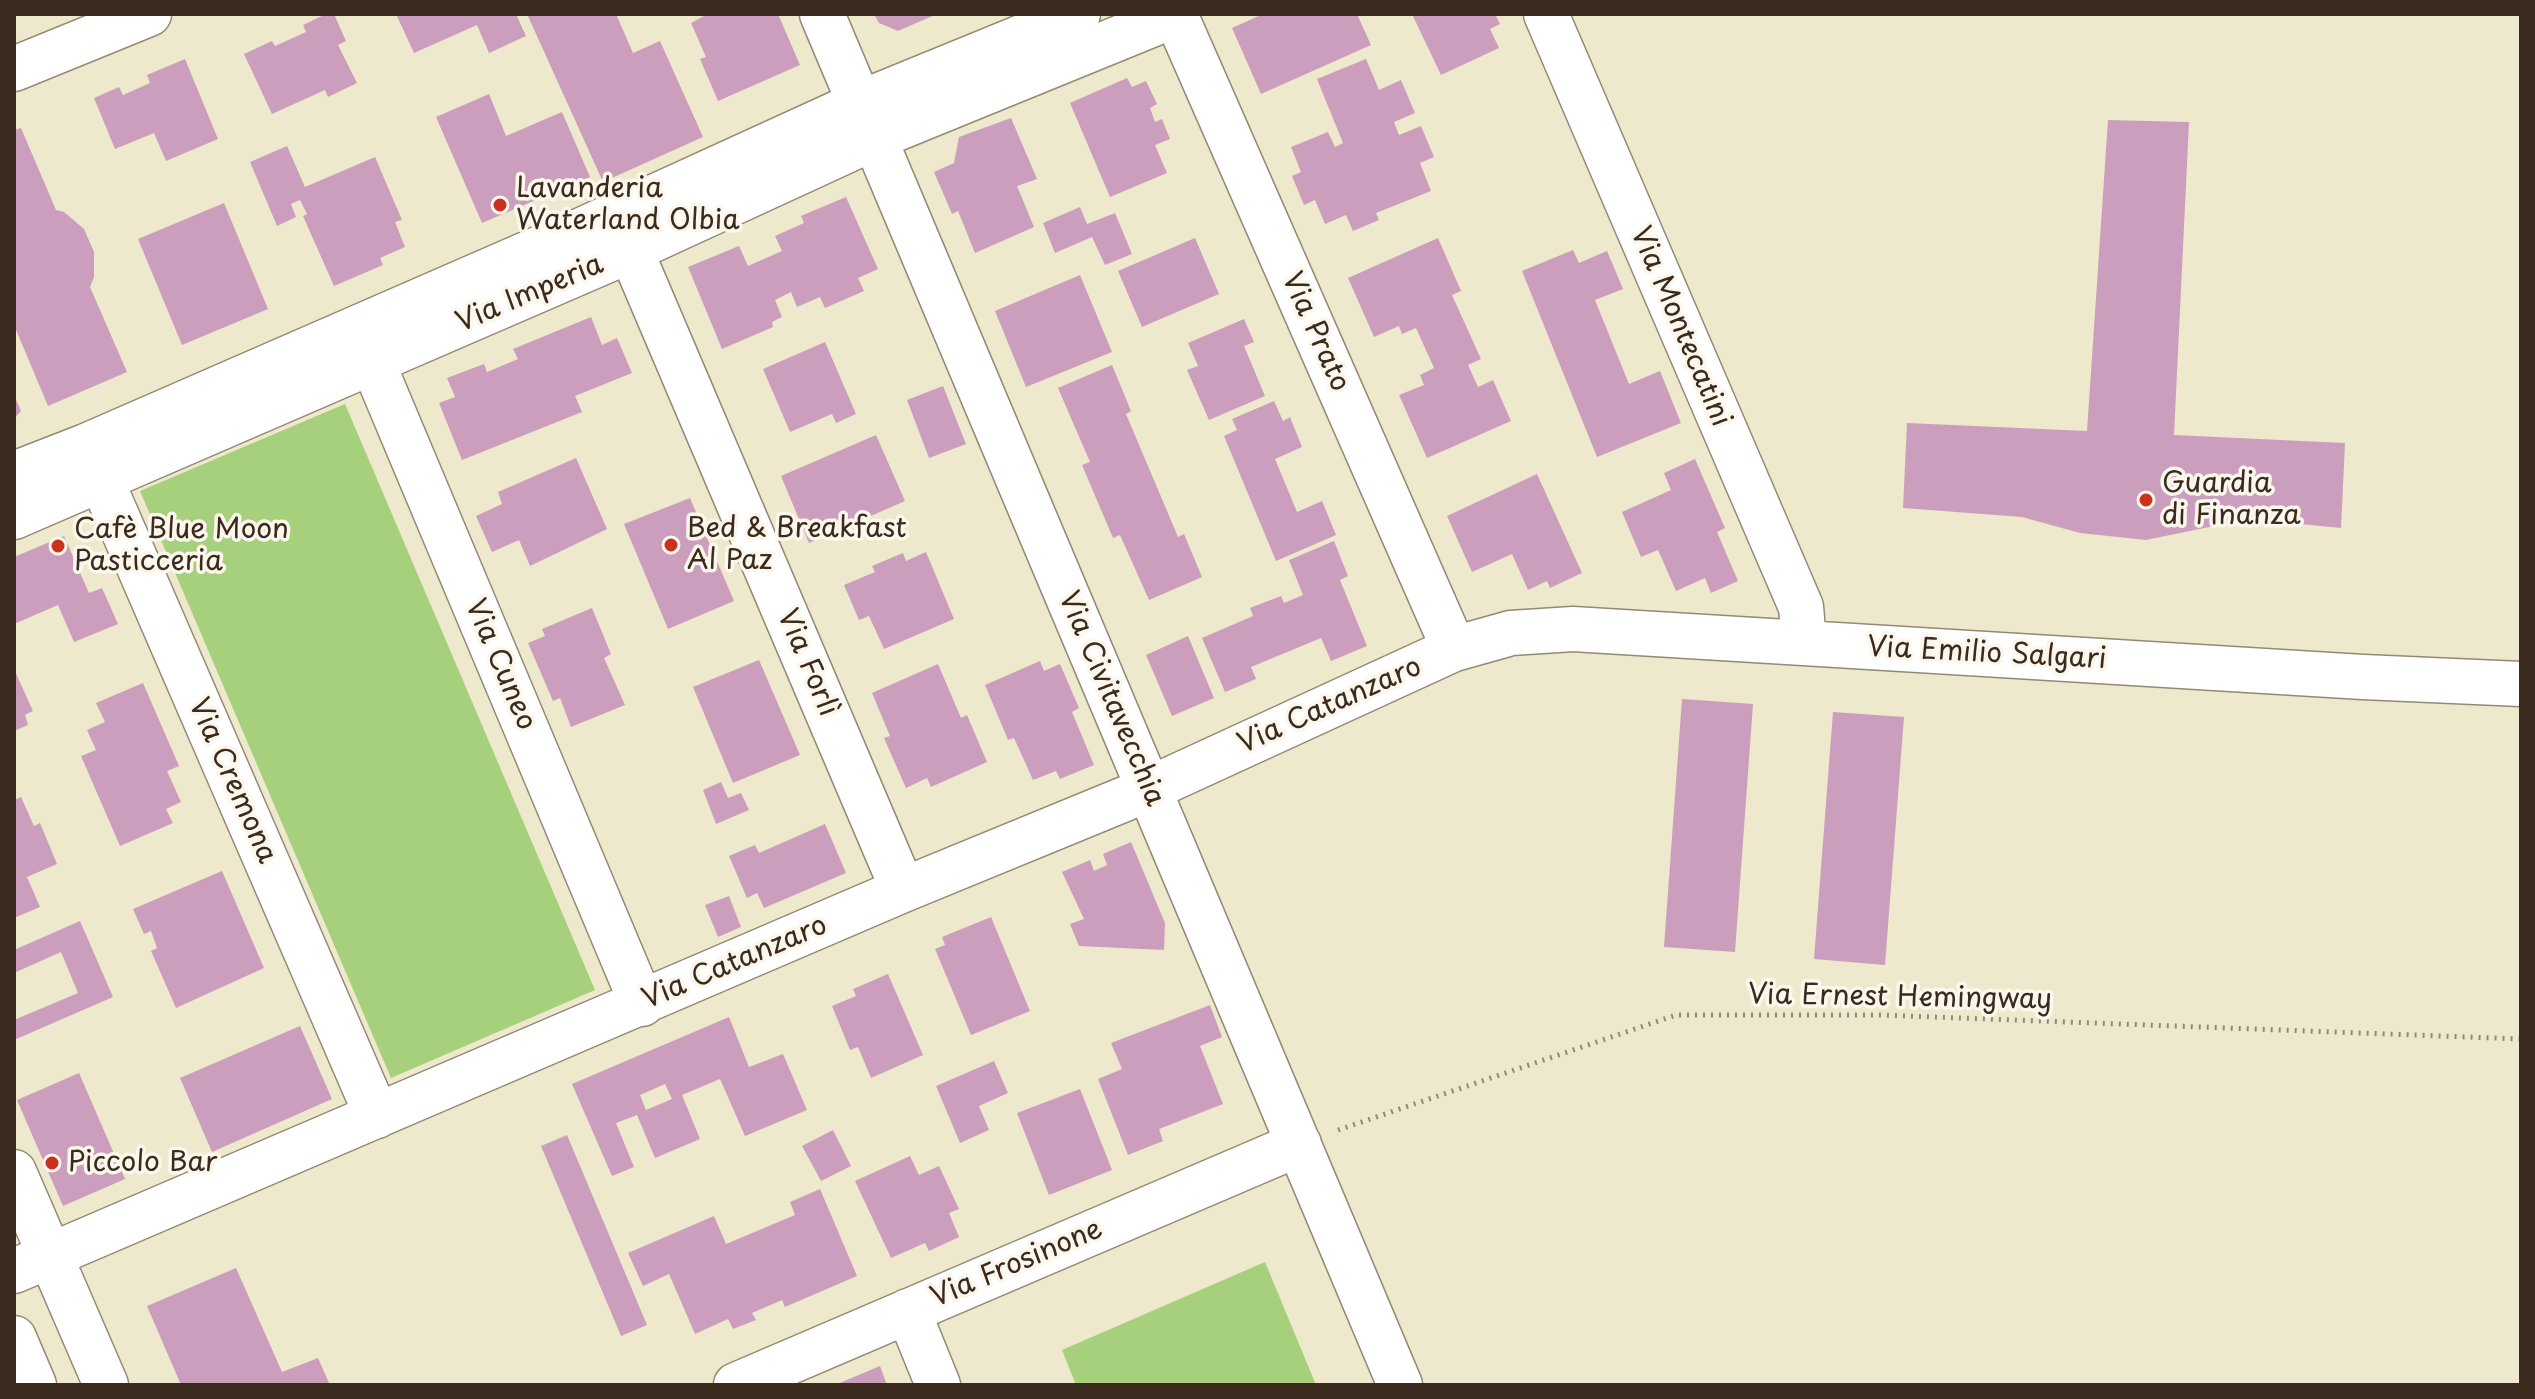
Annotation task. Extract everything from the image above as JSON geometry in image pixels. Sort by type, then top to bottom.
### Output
[{"type":"street","points":[[14,69],[149,14]]},
{"type":"street","name":"Via Civitavecchia","points":[[822,14],[1400,1385]]},
{"type":"street","name":"Via Imperia","points":[[14,517],[94,463],[624,232],[867,120],[1078,14]]},
{"type":"street","name":"Via Imperia","points":[[867,120],[1176,14]]},
{"type":"street","name":"Via Prato","points":[[1176,14],[1454,649]]},
{"type":"street","name":"Via Montecatini","points":[[1546,14],[1801,607],[1804,642]]},
{"type":"street","name":"Via Forlì","points":[[624,232],[903,890]]},
{"type":"street","name":"Via Cuneo","points":[[365,344],[642,1004]]},
{"type":"street","name":"Via Imperia","points":[[14,474],[94,463]]},
{"type":"street","name":"Via Cremona","points":[[94,463],[377,1116]]},
{"type":"street","name":"Via Emilio Salgari","points":[[1454,649],[1511,633],[1573,629],[2521,684]]},
{"type":"street","name":"Via Catanzaro","points":[[32,1264],[903,890],[1149,789],[1454,649]]},
{"type":"street","name":"Via Frosinone","points":[[736,1385],[1299,1144]]},
{"type":"street","points":[[14,1172],[32,1264],[106,1385]]},
{"type":"street","points":[[908,1311],[938,1385]]},
{"type":"street","points":[[14,1338],[34,1385]]},
{"type":"path","name":"Via Ernest Hemingway","points":[[1299,1144],[1676,1015],[1880,1015],[2521,1039]]},
{"type":"green space","points":[[345,404],[595,990],[391,1078],[140,491]]},
{"type":"green space","points":[[1265,1262],[1316,1385],[1076,1385],[1062,1350]]},
{"type":"building","points":[[326,14],[334,14],[346,41],[338,45],[357,83],[328,97],[325,90],[272,114],[244,54],[272,41],[275,46],[306,32],[303,25]]},
{"type":"building","points":[[396,14],[516,14],[526,36],[489,53],[477,25],[414,53]]},
{"type":"building","points":[[527,14],[616,14],[633,53],[660,41],[703,137],[603,182]]},
{"type":"building","points":[[708,14],[778,14],[800,65],[718,101],[700,59],[706,57],[691,23]]},
{"type":"building","points":[[874,14],[937,14],[898,31],[879,23]]},
{"type":"building","points":[[1263,14],[1357,14],[1371,45],[1261,94],[1232,28]]},
{"type":"building","points":[[1412,14],[1495,14],[1500,24],[1490,29],[1499,48],[1441,75]]},
{"type":"building","points":[[185,59],[218,139],[166,161],[154,133],[115,149],[94,98],[119,87],[123,95],[150,83],[147,75]]},
{"type":"building","points":[[1366,59],[1379,90],[1401,80],[1415,113],[1394,122],[1399,135],[1421,126],[1434,157],[1420,163],[1431,191],[1376,213],[1379,220],[1353,231],[1346,215],[1325,224],[1315,200],[1304,205],[1292,176],[1301,172],[1291,147],[1328,132],[1335,147],[1343,143],[1317,79]]},
{"type":"building","points":[[1127,78],[1132,87],[1146,81],[1157,104],[1150,108],[1155,122],[1162,119],[1170,139],[1155,145],[1167,173],[1110,197],[1070,103]]},
{"type":"building","points":[[489,94],[506,136],[562,112],[590,177],[482,223],[436,117]]},
{"type":"building","points":[[1011,118],[1037,179],[1017,186],[1034,227],[975,253],[958,211],[952,214],[934,172],[954,163],[959,137]]},
{"type":"building","points":[[2108,120],[2189,122],[2174,435],[2345,443],[2341,528],[2248,519],[2146,540],[2080,533],[2022,517],[1903,508],[1907,423],[2087,431]]},
{"type":"building","points":[[21,128],[56,210],[64,212],[84,229],[94,252],[94,277],[90,287],[127,372],[48,406],[14,325],[14,130]]},
{"type":"building","points":[[287,146],[305,187],[375,157],[402,220],[395,222],[405,247],[380,258],[383,265],[334,286],[303,216],[307,214],[300,200],[291,204],[296,217],[277,226],[250,162]]},
{"type":"building","points":[[846,197],[878,269],[858,278],[864,291],[825,308],[820,297],[797,307],[791,292],[775,300],[782,317],[772,322],[773,327],[722,349],[688,267],[739,246],[748,266],[782,251],[775,236],[804,223],[801,216]]},
{"type":"building","points":[[224,203],[268,309],[182,345],[138,239]]},
{"type":"building","points":[[1080,207],[1087,224],[1115,213],[1132,254],[1105,265],[1092,237],[1055,253],[1043,223]]},
{"type":"building","points":[[1195,238],[1219,294],[1142,327],[1118,271]]},
{"type":"building","points":[[1438,238],[1461,291],[1452,295],[1481,359],[1468,365],[1478,387],[1493,380],[1511,421],[1427,458],[1399,395],[1424,385],[1420,375],[1434,368],[1416,328],[1402,334],[1399,326],[1374,337],[1348,278]]},
{"type":"building","points":[[1573,250],[1579,263],[1607,251],[1623,289],[1595,300],[1629,384],[1660,371],[1681,423],[1597,457],[1522,271]]},
{"type":"building","points":[[1080,275],[1112,352],[1026,387],[995,311]]},
{"type":"building","points":[[591,317],[602,345],[617,338],[632,373],[575,396],[582,412],[462,460],[439,403],[455,397],[447,378],[484,364],[487,372],[518,359],[513,349]]},
{"type":"building","points":[[1244,319],[1254,342],[1244,346],[1265,396],[1209,420],[1187,370],[1198,366],[1188,343]]},
{"type":"building","points":[[825,342],[856,414],[836,423],[832,414],[790,432],[763,369]]},
{"type":"building","points":[[1112,365],[1131,411],[1126,414],[1178,537],[1184,534],[1202,577],[1149,600],[1120,535],[1113,538],[1082,465],[1090,462],[1058,388]]},
{"type":"building","points":[[943,386],[966,444],[929,458],[907,400]]},
{"type":"building","points":[[14,395],[21,411],[14,419]]},
{"type":"building","points":[[1274,401],[1283,421],[1290,417],[1302,447],[1275,459],[1297,512],[1322,501],[1336,535],[1276,561],[1224,436],[1237,430],[1232,419]]},
{"type":"building","points":[[876,435],[905,501],[809,543],[781,476]]},
{"type":"building","points":[[576,458],[607,529],[530,566],[519,540],[492,552],[476,516],[502,504],[498,492]]},
{"type":"building","points":[[1695,459],[1725,528],[1717,532],[1738,581],[1711,593],[1705,578],[1676,591],[1658,550],[1641,557],[1622,512],[1671,490],[1664,473]]},
{"type":"building","points":[[1537,474],[1582,573],[1550,588],[1547,581],[1528,590],[1512,554],[1472,572],[1447,516]]},
{"type":"building","points":[[690,498],[734,601],[668,629],[624,524]]},
{"type":"building","points":[[64,536],[89,593],[102,588],[118,624],[74,642],[58,605],[14,624],[14,557]]},
{"type":"building","points":[[1334,541],[1348,576],[1340,580],[1367,646],[1331,661],[1321,638],[1251,667],[1256,679],[1225,692],[1202,638],[1253,616],[1250,608],[1281,596],[1284,603],[1303,595],[1289,560]]},
{"type":"building","points":[[926,552],[954,619],[884,649],[869,616],[859,620],[844,585],[875,572],[872,566],[903,553],[906,561]]},
{"type":"building","points":[[592,608],[611,654],[604,658],[625,705],[571,727],[560,698],[553,701],[528,643],[545,636],[542,629]]},
{"type":"building","points":[[1188,636],[1214,698],[1172,716],[1146,655]]},
{"type":"building","points":[[759,660],[800,755],[733,783],[693,687]]},
{"type":"building","points":[[1040,661],[1044,671],[1060,664],[1079,708],[1072,712],[1094,765],[1060,779],[1056,771],[1033,780],[1014,738],[1008,740],[985,685]]},
{"type":"building","points":[[938,664],[961,718],[967,715],[987,762],[931,787],[927,778],[906,788],[884,738],[890,736],[872,693]]},
{"type":"building","points":[[14,669],[33,711],[25,715],[28,725],[14,731]]},
{"type":"building","points":[[143,683],[179,766],[167,771],[181,802],[166,809],[173,823],[120,846],[81,756],[96,750],[87,730],[105,722],[96,703]]},
{"type":"building","points":[[1682,699],[1753,704],[1735,952],[1664,947]]},
{"type":"building","points":[[1833,712],[1904,717],[1885,965],[1814,959]]},
{"type":"building","points":[[721,782],[728,798],[741,793],[749,810],[716,824],[703,790]]},
{"type":"building","points":[[21,797],[34,826],[40,823],[57,864],[27,877],[40,907],[14,918],[14,800]]},
{"type":"building","points":[[825,824],[846,873],[764,908],[757,893],[747,898],[729,856],[755,845],[759,853]]},
{"type":"building","points":[[1131,842],[1165,923],[1164,950],[1079,946],[1070,924],[1084,919],[1062,872],[1090,860],[1094,871],[1107,865],[1103,854]]},
{"type":"building","points":[[222,871],[264,968],[176,1008],[151,951],[157,948],[151,931],[144,934],[133,909]]},
{"type":"building","points":[[729,896],[741,927],[718,937],[705,905]]},
{"type":"building","points":[[991,917],[1030,1011],[971,1035],[935,949],[945,945],[942,937]]},
{"type":"building","points":[[80,921],[113,997],[14,1040],[14,1020],[78,993],[61,952],[14,973],[14,950]]},
{"type":"building","points":[[888,974],[923,1055],[871,1078],[858,1047],[850,1050],[832,1006],[856,996],[853,989]]},
{"type":"building","points":[[1210,1005],[1222,1037],[1200,1046],[1223,1104],[1159,1129],[1163,1141],[1128,1155],[1098,1079],[1122,1069],[1111,1043]]},
{"type":"building","points":[[729,1017],[749,1067],[783,1054],[807,1110],[745,1136],[720,1079],[682,1095],[700,1139],[655,1158],[637,1115],[616,1123],[634,1167],[612,1176],[572,1084]],"holes":[[[665,1084],[672,1099],[646,1110],[640,1095]]]},
{"type":"building","points":[[300,1026],[332,1099],[212,1152],[180,1078]]},
{"type":"building","points":[[994,1061],[1008,1093],[979,1106],[989,1130],[960,1143],[936,1086]]},
{"type":"building","points":[[79,1073],[125,1179],[63,1206],[17,1100]]},
{"type":"building","points":[[1080,1089],[1112,1170],[1049,1195],[1017,1113]]},
{"type":"building","points":[[833,1130],[851,1166],[821,1181],[802,1146]]},
{"type":"building","points":[[567,1135],[647,1325],[621,1336],[541,1146]]},
{"type":"building","points":[[910,1156],[919,1175],[939,1166],[959,1209],[949,1213],[959,1237],[929,1251],[925,1243],[891,1258],[855,1181]]},
{"type":"building","points":[[820,1189],[857,1276],[785,1307],[782,1300],[752,1313],[756,1320],[733,1329],[728,1319],[695,1334],[669,1274],[643,1286],[628,1253],[714,1216],[726,1244],[795,1215],[790,1202]]},
{"type":"building","points":[[236,1268],[282,1372],[318,1358],[330,1385],[181,1385],[147,1306]]},
{"type":"building","points":[[880,1366],[887,1385],[835,1385]]},
{"type":"place","name":"Lavanderia Waterland Olbia","points":[[500,205]]},
{"type":"place","name":"Guardia di Finanza","points":[[2146,500]]},
{"type":"place","name":"Bed & Breakfast Al Paz","points":[[671,545]]},
{"type":"place","name":"Cafè Blue Moon Pasticceria","points":[[58,546]]},
{"type":"place","name":"Piccolo Bar","points":[[52,1163]]}]
